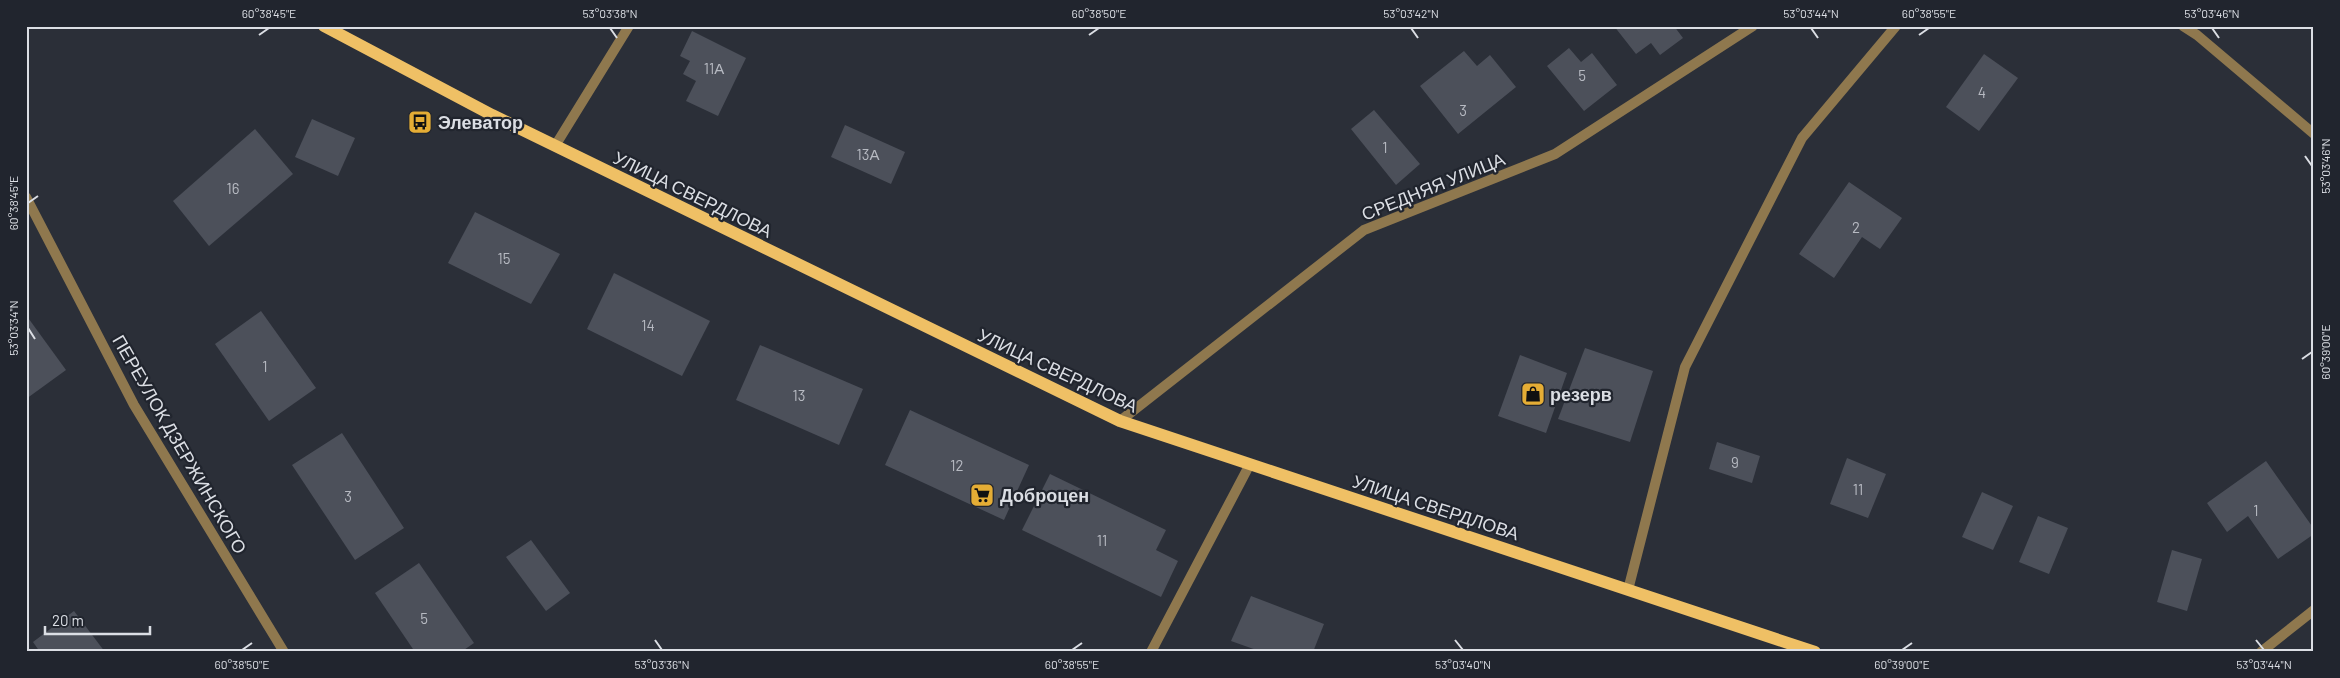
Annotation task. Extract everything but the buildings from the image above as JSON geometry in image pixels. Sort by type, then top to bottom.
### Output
[{"type":"main road","name":"УЛИЦА СВЕРДЛОВА","points":[[324,26],[554,146],[1120,421],[1815,652]]},
{"type":"street","points":[[554,146],[629,26]]},
{"type":"street","name":"СРЕДНЯЯ УЛИЦА","points":[[1120,421],[1364,230],[1554,154],[1753,26]]},
{"type":"street","points":[[1628,590],[1685,367],[1802,138],[1896,26]]},
{"type":"street","points":[[2183,26],[2197,35],[2314,134]]},
{"type":"street","name":"ПЕРЕУЛОК ДЗЕРЖИНСКОГО","points":[[26,197],[134,405],[284,652]]},
{"type":"street","points":[[1151,652],[1250,464]]},
{"type":"street","points":[[2261,652],[2314,610]]},
{"type":"place","name":"Элеватор","points":[[420,122]]},
{"type":"place","name":"резерв","points":[[1533,394]]},
{"type":"place","name":"Доброцен","points":[[982,495]]}]
